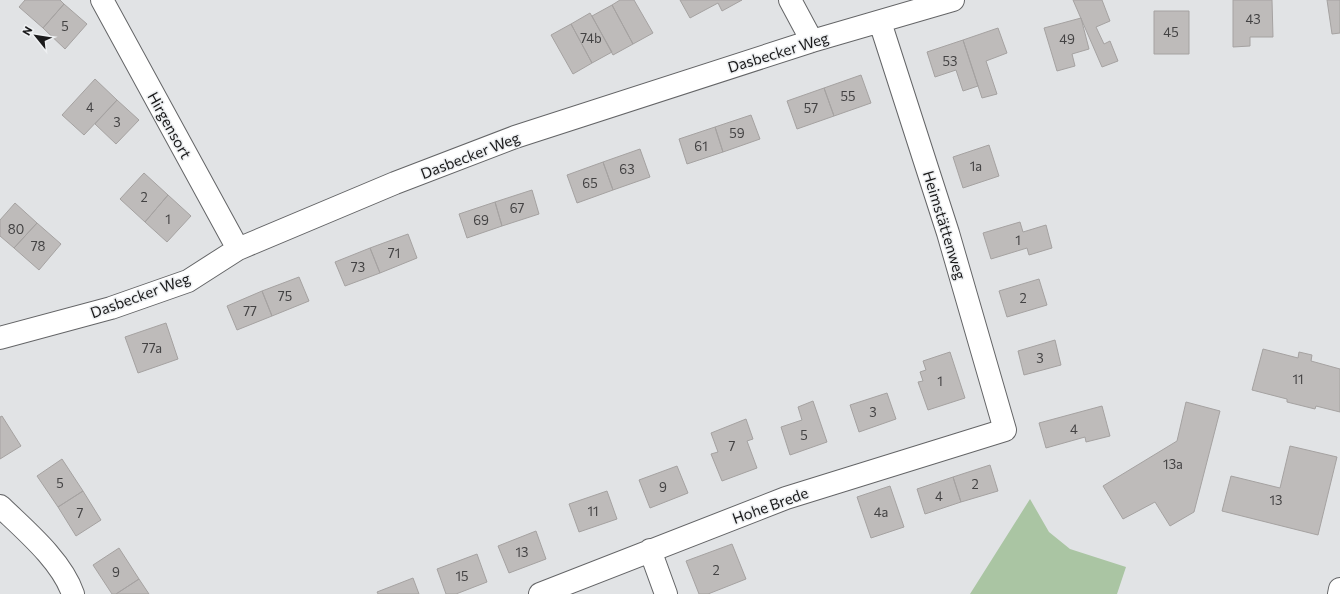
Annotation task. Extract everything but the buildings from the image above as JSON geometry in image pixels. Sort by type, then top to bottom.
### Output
[{"type":"street","name":"Hirgensort","points":[[102,0],[238,249]]},
{"type":"street","points":[[790,0],[812,41]]},
{"type":"street","name":"Dasbecker Weg","points":[[0,338],[111,308],[188,281],[238,249],[395,183],[515,137],[812,41],[953,0]]},
{"type":"street","name":"Heimstättenweg","points":[[880,22],[948,233],[1005,430]]},
{"type":"street","name":"Hohe Brede","points":[[540,594],[786,498],[1005,430]]},
{"type":"street","points":[[0,506],[25,530],[61,570],[73,594]]},
{"type":"street","points":[[650,550],[666,594]]},
{"type":"street","points":[[1339,594],[1340,589]]},
{"type":"green space","points":[[1030,499],[1049,532],[1070,549],[1126,567],[1117,594],[970,594]]}]
